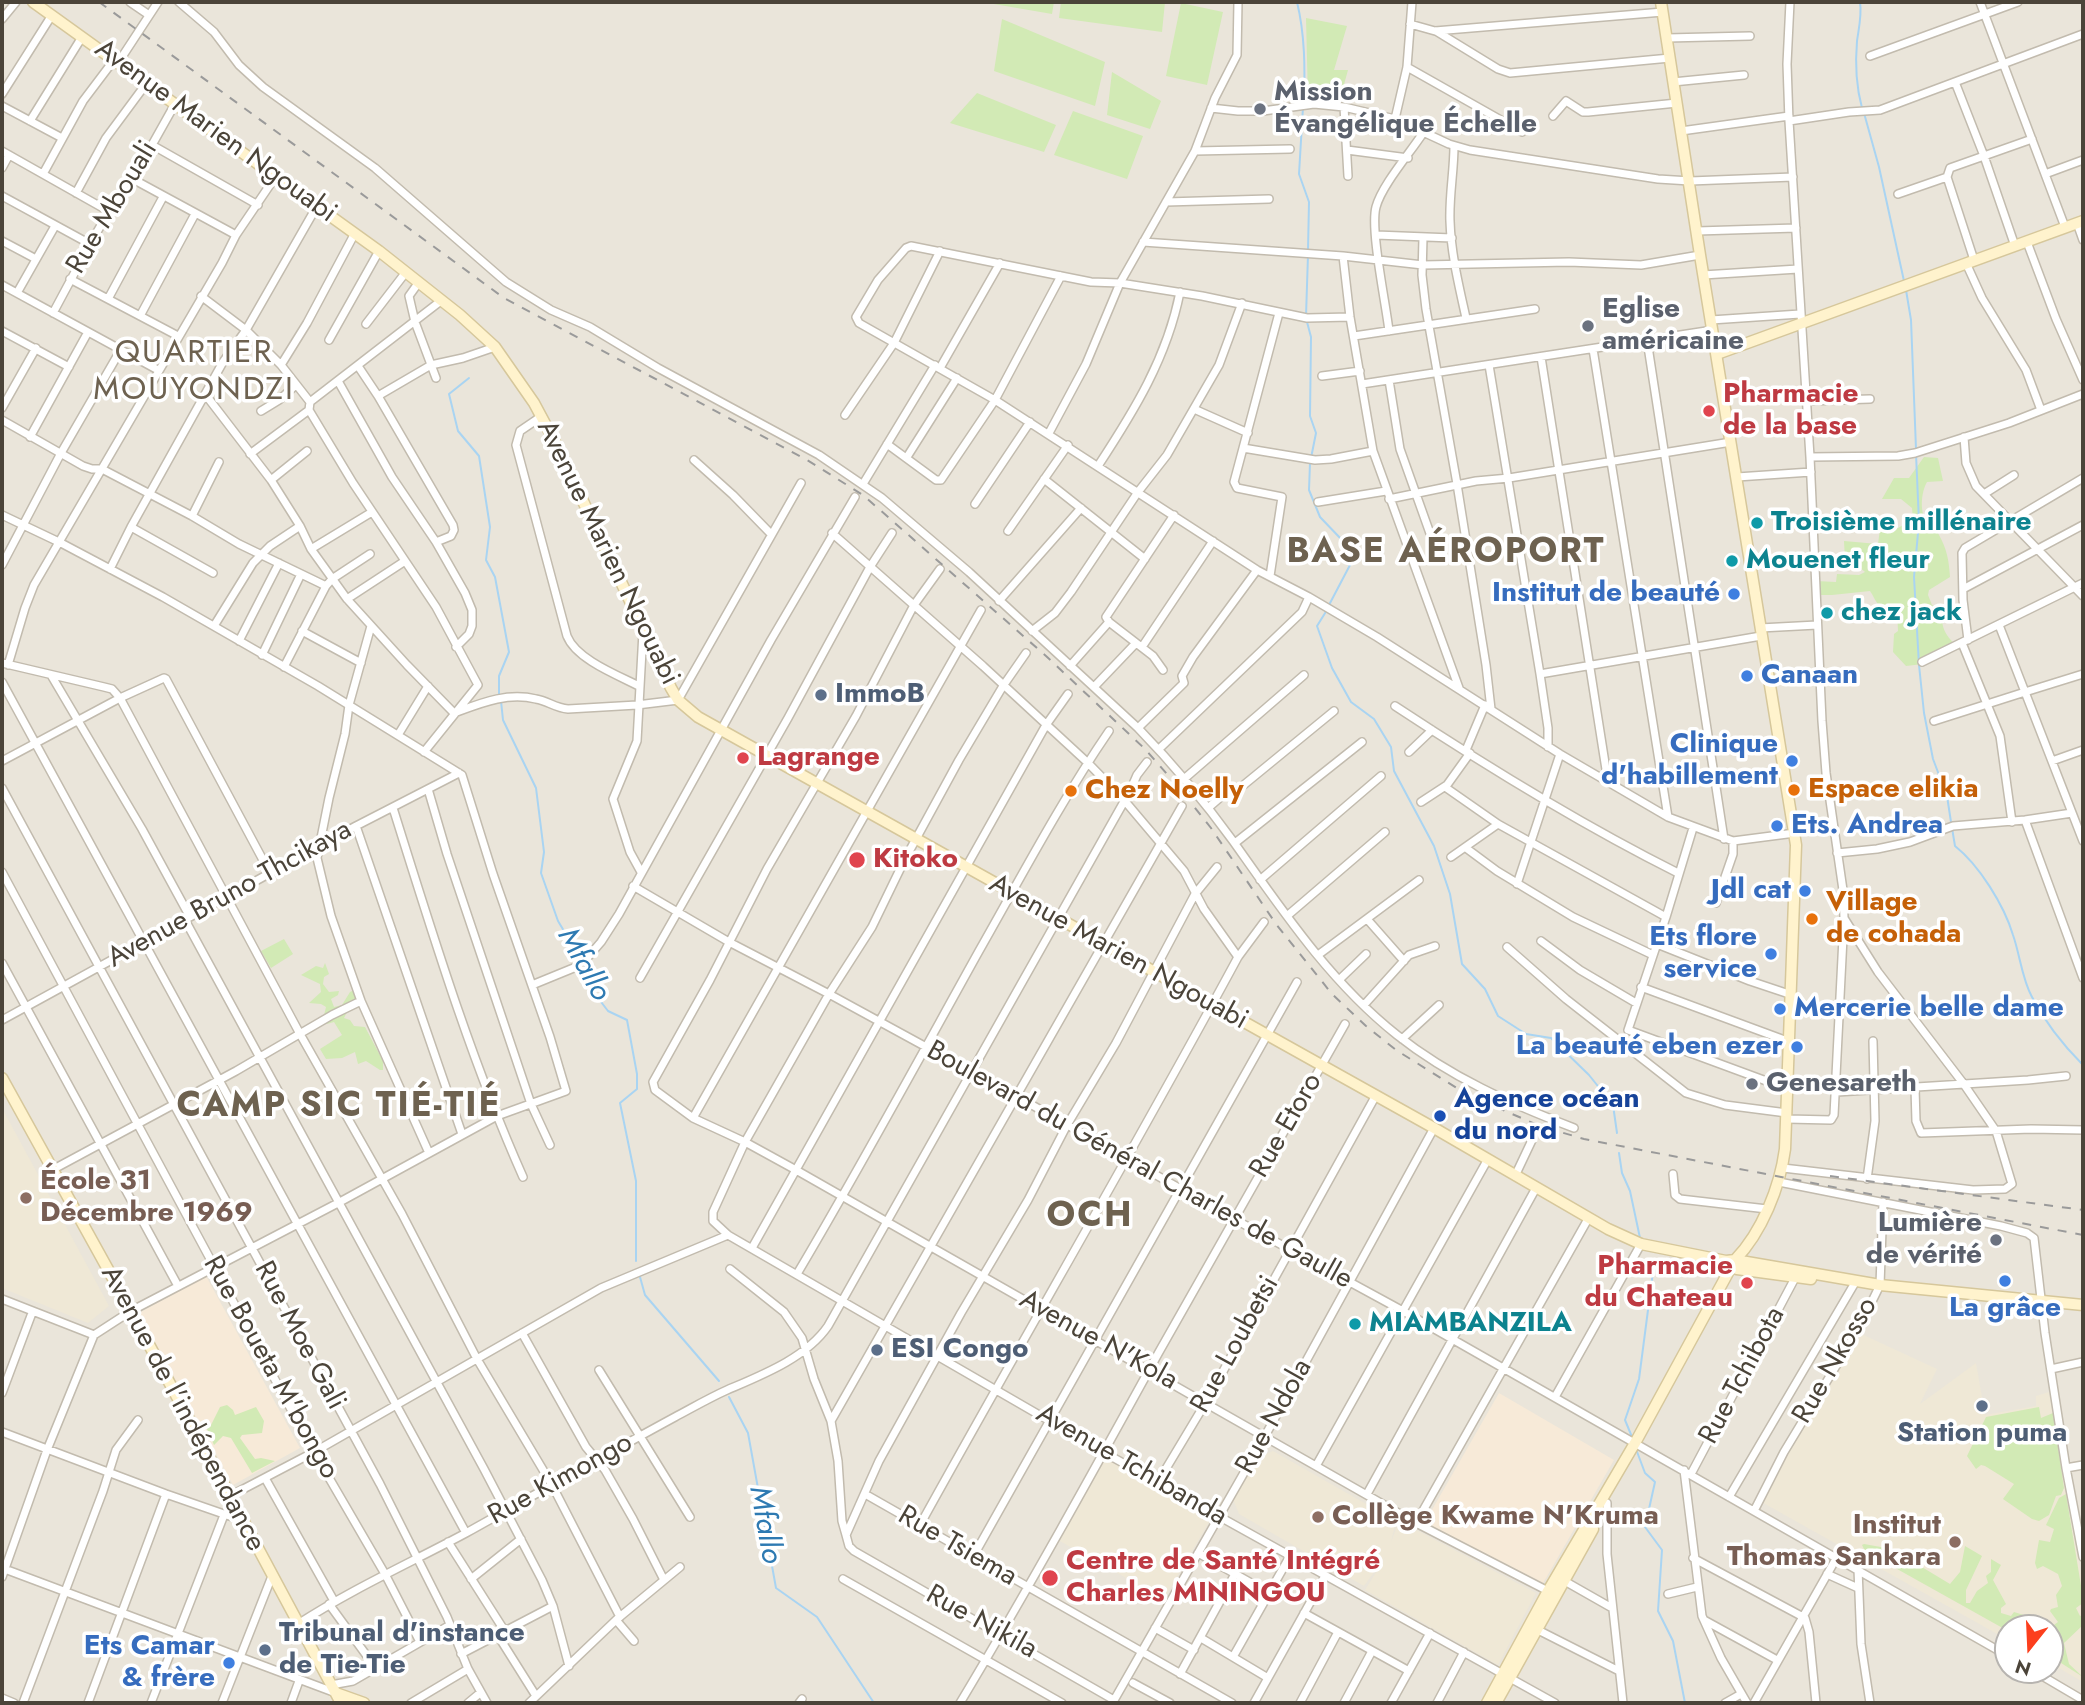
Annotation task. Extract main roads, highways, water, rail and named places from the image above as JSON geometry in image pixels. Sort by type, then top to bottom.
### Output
[{"type":"waterway","points":[[1297,2],[1304,52],[1304,101]]},
{"type":"waterway","points":[[1860,2],[1856,67],[1862,108]]},
{"type":"waterway","points":[[1303,107],[1299,174],[1309,202],[1308,250]]},
{"type":"waterway","points":[[1864,113],[1904,281]]},
{"type":"waterway","points":[[1306,316],[1308,255]]},
{"type":"waterway","points":[[1906,290],[1911,320],[1916,449]]},
{"type":"waterway","points":[[1307,322],[1311,337],[1310,416],[1316,433],[1311,458]]},
{"type":"waterway","name":"Mfallo","points":[[469,378],[449,394],[458,431],[479,456],[490,527],[486,560],[495,577],[509,652],[499,676],[499,694]]},
{"type":"waterway","points":[[1916,454],[1919,522],[1914,577],[1919,665],[1924,713],[1933,759],[1947,796],[1951,822]]},
{"type":"waterway","points":[[1310,463],[1309,490],[1320,517],[1342,540],[1350,565],[1329,605]]},
{"type":"waterway","points":[[1327,610],[1317,626],[1332,668],[1351,702],[1374,719],[1391,747],[1394,771],[1434,846],[1450,894],[1462,964],[1485,989],[1498,1016],[1526,1034],[1551,1038],[1589,1075],[1613,1105],[1617,1133]]},
{"type":"waterway","name":"Mfallo","points":[[501,701],[503,720],[536,788],[544,852],[541,873],[558,921],[591,976],[595,994],[608,1011],[627,1020],[637,1074],[637,1089],[620,1103],[636,1181],[636,1261]]},
{"type":"waterway","points":[[1952,828],[1955,846],[1982,875],[2004,911],[2026,983],[2037,1006],[2055,1033],[2083,1065]]},
{"type":"waterway","points":[[1619,1153],[1640,1238]]},
{"type":"waterway","points":[[1632,1437],[1625,1420],[1639,1379],[1654,1264]]},
{"type":"waterway","name":"Mfallo","points":[[640,1277],[645,1295],[719,1381]]},
{"type":"waterway","name":"Mfallo","points":[[729,1397],[748,1433],[776,1588],[817,1617],[874,1703]]},
{"type":"waterway","points":[[1636,1449],[1645,1473],[1655,1482],[1645,1527],[1662,1550],[1658,1611],[1673,1641],[1685,1703]]},
{"type":"railway","points":[[99,2],[504,298],[807,460],[863,495],[1046,656],[1145,749],[1211,828],[1276,924],[1332,994],[1396,1050],[1468,1095],[1540,1126],[1584,1139],[2083,1235]]},
{"type":"railway","points":[[1830,1176],[2083,1210]]},
{"type":"place","name":"Mission Évangélique Échelle","points":[[1260,109]]},
{"type":"place","name":"Eglise américaine","points":[[1588,326]]},
{"type":"place","name":"Pharmacie de la base","points":[[1709,411]]},
{"type":"place","name":"Troisième millénaire","points":[[1757,523]]},
{"type":"place","name":"Mouenet fleur","points":[[1732,561]]},
{"type":"place","name":"Institut de beauté","points":[[1734,594]]},
{"type":"place","name":"chez jack","points":[[1827,613]]},
{"type":"place","name":"Canaan","points":[[1747,676]]},
{"type":"place","name":"ImmoB","points":[[821,695]]},
{"type":"place","name":"Lagrange","points":[[743,758]]},
{"type":"place","name":"Clinique d'habillement","points":[[1792,761]]},
{"type":"place","name":"Espace elikia","points":[[1794,790]]},
{"type":"place","name":"Chez Noelly","points":[[1071,791]]},
{"type":"place","name":"Ets. Andrea","points":[[1777,826]]},
{"type":"place","name":"Kitoko","points":[[857,860]]},
{"type":"place","name":"Jdl cat","points":[[1805,891]]},
{"type":"place","name":"Village de cohada","points":[[1812,919]]},
{"type":"place","name":"Ets flore service","points":[[1771,954]]},
{"type":"place","name":"Mercerie belle dame","points":[[1780,1009]]},
{"type":"place","name":"La beauté eben ezer","points":[[1797,1047]]},
{"type":"place","name":"Genesareth","points":[[1752,1084]]},
{"type":"place","name":"Agence océan du nord","points":[[1440,1116]]},
{"type":"place","name":"École 31 Décembre 1969","points":[[26,1198]]},
{"type":"place","name":"Lumière de vérité","points":[[1996,1240]]},
{"type":"place","name":"La grâce","points":[[2005,1281]]},
{"type":"place","name":"Pharmacie du Chateau","points":[[1747,1283]]},
{"type":"place","name":"MIAMBANZILA","points":[[1355,1324]]},
{"type":"place","name":"ESI Congo","points":[[877,1350]]},
{"type":"place","name":"Station puma","points":[[1982,1406]]},
{"type":"place","name":"Collège Kwame N'Kruma","points":[[1318,1517]]},
{"type":"place","name":"Institut Thomas Sankara","points":[[1955,1542]]},
{"type":"place","name":"Centre de Santé Intégré Charles MININGOU","points":[[1050,1578]]},
{"type":"place","name":"Tribunal d'instance de Tie-Tie","points":[[265,1650]]},
{"type":"place","name":"Ets Camar & frère","points":[[229,1663]]},
{"type":"district","name":"QUARTIER MOUYONDZI","points":[[194,372]]},
{"type":"district","name":"BASE AÉROPORT","points":[[1446,554]]},
{"type":"district","name":"CAMP SIC TIÉ-TIÉ","points":[[339,1108]]},
{"type":"district","name":"OCH","points":[[1090,1218]]}]
